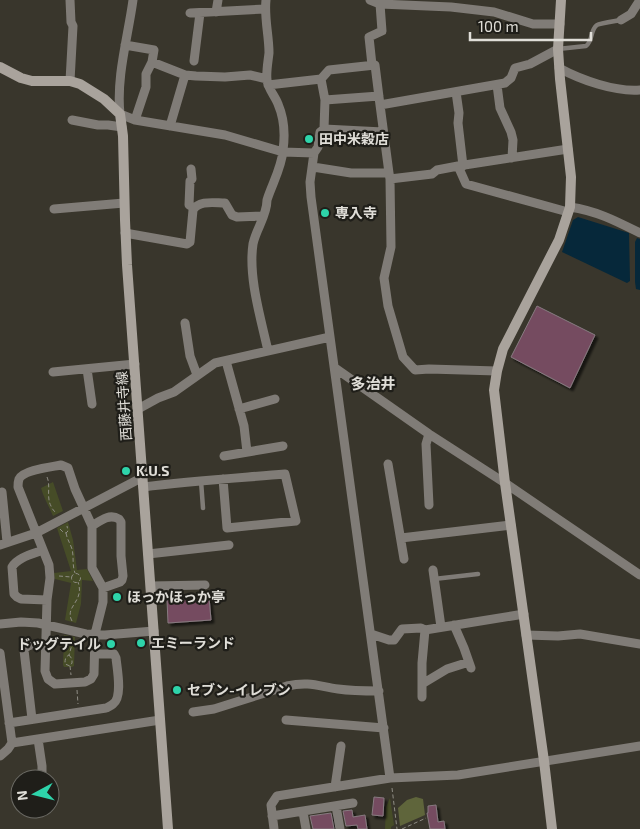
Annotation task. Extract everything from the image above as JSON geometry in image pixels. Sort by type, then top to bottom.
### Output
[{"type":"street","points":[[70,0],[71,22],[73,26],[70,81]]},
{"type":"street","points":[[120,114],[118,97],[133,0]]},
{"type":"street","points":[[216,12],[218,0]]},
{"type":"street","points":[[370,0],[380,4],[460,8],[494,12],[533,24],[560,24]]},
{"type":"street","points":[[552,829],[494,390],[496,371],[504,349],[559,240],[569,210],[571,177],[558,49],[561,0]]},
{"type":"street","points":[[621,20],[631,14],[640,0]]},
{"type":"street","points":[[194,61],[195,13],[216,12],[266,4],[269,52],[267,82],[279,106],[283,125],[283,152],[266,200],[266,207],[254,243],[252,260],[254,286],[268,351]]},
{"type":"street","points":[[372,66],[369,37],[382,31],[380,4]]},
{"type":"street","points":[[126,45],[154,50],[152,62],[146,74],[146,87],[135,120]]},
{"type":"street","points":[[325,100],[380,100],[456,92],[497,85],[505,83],[511,78],[516,68],[530,64],[558,49]]},
{"type":"street","points":[[152,62],[196,76],[250,75],[267,82],[321,79],[329,70],[375,65],[389,176],[391,247],[384,278],[388,306],[402,357],[416,370],[496,371]]},
{"type":"street","points":[[0,67],[32,82],[70,81],[80,84],[94,92],[120,114],[135,120],[225,135],[283,152],[314,153]]},
{"type":"street","points":[[559,68],[592,83],[630,91],[640,90]]},
{"type":"street","points":[[170,126],[185,74]]},
{"type":"street","points":[[321,79],[325,100],[324,129],[320,132],[318,147],[314,153],[310,182],[311,197],[390,778]]},
{"type":"street","points":[[497,85],[500,108],[512,132],[512,158]]},
{"type":"street","points":[[456,92],[461,166],[466,184],[569,210],[582,209],[603,215],[640,233]]},
{"type":"street","name":"西藤井寺線","points":[[120,114],[123,136],[126,233],[168,829]]},
{"type":"street","points":[[72,120],[122,128]]},
{"type":"street","points":[[324,129],[383,132]]},
{"type":"street","points":[[313,167],[389,176],[432,174],[436,170],[568,150]]},
{"type":"street","points":[[191,169],[192,178],[190,181],[189,204],[194,208]]},
{"type":"street","points":[[54,209],[124,203]]},
{"type":"street","points":[[126,233],[187,244],[190,242],[193,210],[201,204],[225,203],[232,215],[236,217],[263,216]]},
{"type":"street","points":[[185,323],[190,356],[197,375]]},
{"type":"street","points":[[138,408],[174,392],[215,363],[330,337]]},
{"type":"street","points":[[226,361],[244,426],[247,452]]},
{"type":"street","points":[[52,372],[135,364]]},
{"type":"street","points":[[335,368],[429,434],[640,575]]},
{"type":"street","points":[[87,369],[92,404]]},
{"type":"street","points":[[239,409],[275,399]]},
{"type":"street","points":[[429,434],[426,444],[429,506]]},
{"type":"street","points":[[224,456],[283,446]]},
{"type":"street","points":[[388,464],[404,559]]},
{"type":"street","points":[[60,465],[68,468],[75,489],[92,526],[92,568],[103,588],[103,602],[95,634],[94,674],[91,679],[85,682],[56,684],[48,679],[45,671],[50,565],[18,488],[20,478],[27,472],[44,469],[60,465]]},
{"type":"street","points":[[2,492],[4,544],[36,533],[83,508],[143,482],[201,481],[223,479],[285,474],[296,521],[227,528],[223,479]]},
{"type":"street","points":[[92,526],[112,516],[119,519],[120,522],[122,580],[103,588]]},
{"type":"street","points":[[401,538],[511,525]]},
{"type":"street","points":[[148,554],[229,545]]},
{"type":"street","points":[[44,550],[18,560],[12,567],[14,594],[17,597],[21,599],[47,600]]},
{"type":"street","points":[[433,579],[441,627]]},
{"type":"street","points":[[150,586],[205,585]]},
{"type":"street","points":[[371,634],[394,640],[402,629],[421,628],[425,630],[524,614]]},
{"type":"street","points":[[0,624],[38,623],[105,635],[154,632]]},
{"type":"street","points":[[422,684],[447,669],[470,665],[454,625]]},
{"type":"street","points":[[422,697],[422,663],[425,630]]},
{"type":"street","points":[[526,635],[558,636],[580,634],[640,644]]},
{"type":"street","points":[[32,719],[24,650],[29,644],[46,646]]},
{"type":"street","points":[[0,654],[12,742],[8,749],[0,756]]},
{"type":"street","points":[[9,723],[106,708],[114,704],[118,698],[119,691],[116,658],[114,654],[95,654]]},
{"type":"street","points":[[193,712],[214,709],[299,683],[357,692],[379,691]]},
{"type":"street","points":[[12,742],[160,720]]},
{"type":"street","points":[[286,720],[384,728]]},
{"type":"street","points":[[38,739],[42,769]]},
{"type":"street","points":[[335,787],[341,746]]},
{"type":"street","points":[[274,829],[272,805],[277,796],[390,778],[426,780],[640,746]]},
{"type":"street","points":[[272,816],[353,803]]},
{"type":"street","points":[[336,806],[340,829]]},
{"type":"street","points":[[304,812],[306,829]]},
{"type":"lane","points":[[558,49],[586,46],[589,44],[594,28],[598,24],[621,20]]},
{"type":"lane","points":[[201,481],[203,508]]},
{"type":"lane","points":[[433,579],[478,574]]},
{"type":"path","points":[[44,469],[50,483],[49,501],[57,516]]},
{"type":"path","points":[[66,533],[67,540],[72,549],[73,568],[80,577],[78,582],[79,595],[70,613],[73,624]]},
{"type":"path","points":[[50,575],[71,577],[76,573]]},
{"type":"path","points":[[71,577],[72,582],[78,582]]},
{"type":"path","points":[[69,655],[73,639]]},
{"type":"path","points":[[76,682],[79,712]]},
{"type":"path","points":[[390,778],[397,829]]},
{"type":"path","points":[[392,794],[398,794]]},
{"type":"path","points":[[402,829],[426,818]]},
{"type":"green space","points":[[53,482],[63,511],[53,516],[41,488]]},
{"type":"green space","points":[[68,522],[73,540],[77,570],[87,569],[93,581],[82,580],[81,604],[76,623],[65,620],[71,583],[55,579],[54,573],[71,571],[57,528]]},
{"type":"green space","points":[[64,635],[75,637],[74,666],[72,667],[64,667],[63,665]]},
{"type":"green space","points":[[416,797],[423,799],[425,815],[400,826],[398,808],[407,800]]},
{"type":"green space","points":[[390,798],[394,825],[391,829],[385,829],[386,807]]},
{"type":"water","points":[[578,217],[629,233],[630,281],[627,283],[562,252],[573,220]]},
{"type":"water","points":[[637,238],[640,239],[640,290],[636,289],[635,282],[635,242]]},
{"type":"building","points":[[537,306],[595,335],[570,388],[511,357]]},
{"type":"building","points":[[209,597],[211,620],[168,623],[167,600]]},
{"type":"building","points":[[374,797],[384,798],[383,816],[372,815]]},
{"type":"building","points":[[436,805],[438,822],[444,821],[445,829],[430,829],[427,813],[428,806]]},
{"type":"building","points":[[352,810],[353,817],[365,815],[367,829],[358,829],[357,825],[346,826],[343,811]]},
{"type":"building","points":[[331,813],[334,829],[313,829],[310,816]]},
{"type":"place","name":"田中米穀店","points":[[309,139]]},
{"type":"place","name":"専入寺","points":[[325,213]]},
{"type":"place","name":"K.U.S","points":[[126,471]]},
{"type":"place","name":"ほっかほっか亭","points":[[117,597]]},
{"type":"place","name":"エミーランド","points":[[141,643]]},
{"type":"place","name":"ドッグテイル","points":[[111,644]]},
{"type":"place","name":"セブン-イレブン","points":[[177,690]]},
{"type":"district","name":"多治井","points":[[373,384]]}]
